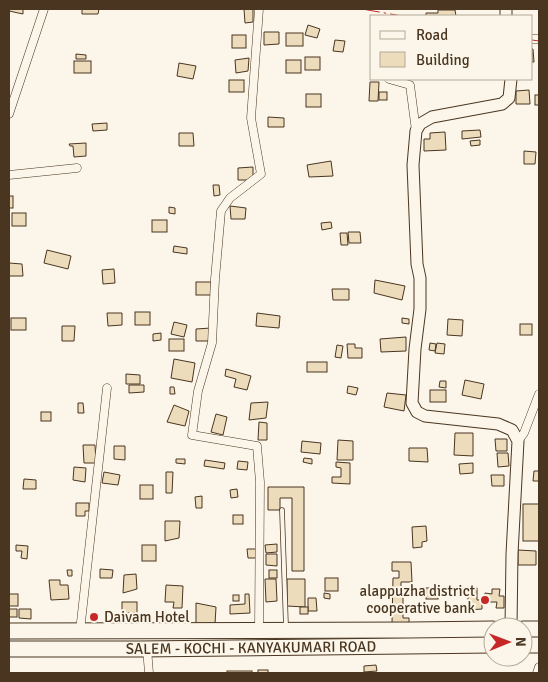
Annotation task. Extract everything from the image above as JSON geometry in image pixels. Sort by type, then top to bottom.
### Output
[{"type":"highway","name":"SALEM - KOCHI - KANYAKUMARI ROAD","points":[[9,631],[483,629]]},
{"type":"highway","name":"SALEM - KOCHI - KANYAKUMARI ROAD","points":[[9,648],[147,649],[483,645]]},
{"type":"street","points":[[9,114],[44,9]]},
{"type":"street","points":[[259,9],[251,118],[261,174],[230,198],[221,211],[212,343],[198,391],[192,435],[257,446],[260,482],[259,631]]},
{"type":"street","points":[[392,80],[410,85],[416,132],[413,165],[417,264],[420,278],[420,309],[415,349],[412,403],[417,412],[425,416],[498,424],[518,435]]},
{"type":"street","points":[[416,132],[420,124],[432,117],[502,104],[509,98],[511,80]]},
{"type":"street","points":[[9,175],[78,168]]},
{"type":"street","points":[[80,631],[107,388]]},
{"type":"street","points":[[510,617],[518,435],[539,394]]},
{"type":"street","points":[[147,649],[149,673]]},
{"type":"street","points":[[537,673],[539,667]]},
{"type":"lane","points":[[282,510],[287,631]]},
{"type":"building","points":[[9,9],[23,9],[23,14],[9,11]]},
{"type":"building","points":[[82,9],[99,9],[98,14],[82,14]]},
{"type":"building","points":[[244,9],[253,9],[253,22],[245,23]]},
{"type":"building","points":[[438,10],[455,10],[456,15],[426,15],[426,13],[438,13]]},
{"type":"building","points":[[308,25],[320,29],[317,38],[305,35]]},
{"type":"building","points":[[264,32],[279,32],[279,44],[264,45]]},
{"type":"building","points":[[286,33],[303,33],[303,46],[286,46]]},
{"type":"building","points":[[232,35],[246,35],[246,48],[232,48]]},
{"type":"building","points":[[335,40],[345,41],[343,52],[333,51]]},
{"type":"building","points":[[76,54],[86,55],[86,59],[76,59]]},
{"type":"building","points":[[305,57],[320,57],[320,70],[305,70]]},
{"type":"building","points":[[249,58],[248,71],[236,73],[235,60]]},
{"type":"building","points":[[286,60],[301,60],[301,73],[286,73]]},
{"type":"building","points":[[74,61],[91,61],[91,73],[74,73]]},
{"type":"building","points":[[179,63],[196,66],[193,79],[177,76]]},
{"type":"building","points":[[229,80],[244,80],[244,92],[229,92]]},
{"type":"building","points":[[370,82],[379,82],[378,101],[369,101]]},
{"type":"building","points":[[529,90],[530,104],[516,104],[516,91]]},
{"type":"building","points":[[379,92],[387,92],[387,100],[379,100]]},
{"type":"building","points":[[306,94],[321,94],[321,107],[306,107]]},
{"type":"building","points":[[535,95],[539,95],[539,105],[535,105]]},
{"type":"building","points":[[268,117],[284,118],[284,127],[268,127]]},
{"type":"building","points":[[107,123],[107,130],[93,131],[92,124]]},
{"type":"building","points":[[480,130],[481,137],[462,139],[462,131]]},
{"type":"building","points":[[445,132],[446,150],[424,151],[424,139],[430,139],[430,133]]},
{"type":"building","points":[[179,133],[193,133],[194,146],[179,146]]},
{"type":"building","points":[[480,140],[480,145],[471,146],[470,141]]},
{"type":"building","points":[[86,143],[86,156],[74,157],[73,146],[69,144]]},
{"type":"building","points":[[524,151],[536,152],[535,164],[524,164]]},
{"type":"building","points":[[331,161],[333,176],[309,177],[307,165]]},
{"type":"building","points":[[253,167],[253,180],[238,180],[238,168]]},
{"type":"building","points":[[213,185],[219,185],[220,195],[214,196]]},
{"type":"building","points":[[9,196],[13,196],[13,208],[9,208]]},
{"type":"building","points":[[230,206],[246,208],[245,219],[231,219]]},
{"type":"building","points":[[169,207],[175,208],[175,214],[169,213]]},
{"type":"building","points":[[12,213],[26,213],[26,226],[12,226]]},
{"type":"building","points":[[152,220],[167,220],[167,232],[152,232]]},
{"type":"building","points":[[331,222],[332,228],[322,230],[321,223]]},
{"type":"building","points":[[348,232],[360,232],[361,243],[349,243]]},
{"type":"building","points":[[340,233],[347,233],[348,245],[341,245]]},
{"type":"building","points":[[174,246],[187,248],[187,254],[173,252]]},
{"type":"building","points":[[47,250],[71,256],[68,269],[44,263]]},
{"type":"building","points":[[9,263],[22,264],[23,276],[9,276]]},
{"type":"building","points":[[114,269],[115,283],[103,284],[102,270]]},
{"type":"building","points":[[375,280],[405,286],[402,300],[374,293]]},
{"type":"building","points":[[196,282],[211,282],[211,295],[196,295]]},
{"type":"building","points":[[332,289],[349,289],[349,300],[333,300]]},
{"type":"building","points":[[135,312],[150,312],[150,325],[135,325]]},
{"type":"building","points":[[107,313],[122,313],[122,325],[108,326]]},
{"type":"building","points":[[257,313],[280,316],[279,328],[256,326]]},
{"type":"building","points":[[11,318],[26,318],[26,330],[11,330]]},
{"type":"building","points":[[402,318],[409,319],[409,324],[402,323]]},
{"type":"building","points":[[448,319],[463,320],[462,336],[447,335]]},
{"type":"building","points":[[174,322],[187,325],[184,337],[171,334]]},
{"type":"building","points":[[520,324],[532,324],[532,335],[520,335]]},
{"type":"building","points":[[62,326],[75,326],[74,341],[62,341]]},
{"type":"building","points":[[211,328],[211,341],[196,341],[196,329]]},
{"type":"building","points":[[161,333],[161,340],[153,341],[153,334]]},
{"type":"building","points":[[406,337],[406,351],[381,352],[380,339]]},
{"type":"building","points":[[169,339],[184,339],[184,351],[169,351]]},
{"type":"building","points":[[430,343],[436,344],[435,351],[429,350]]},
{"type":"building","points":[[437,343],[445,344],[444,354],[435,353]]},
{"type":"building","points":[[347,344],[355,344],[355,348],[362,348],[362,358],[348,358]]},
{"type":"building","points":[[337,345],[343,346],[341,358],[335,357]]},
{"type":"building","points":[[174,359],[195,363],[192,382],[171,378]]},
{"type":"building","points":[[307,362],[327,362],[327,372],[307,372]]},
{"type":"building","points":[[226,369],[251,376],[247,390],[234,387],[236,379],[225,376]]},
{"type":"building","points":[[126,374],[140,375],[140,384],[126,384]]},
{"type":"building","points":[[465,380],[484,384],[481,399],[462,395]]},
{"type":"building","points":[[440,381],[446,381],[446,388],[439,387]]},
{"type":"building","points":[[129,385],[144,385],[144,392],[129,393]]},
{"type":"building","points":[[348,386],[358,388],[356,395],[347,393]]},
{"type":"building","points":[[170,387],[174,387],[175,394],[170,394]]},
{"type":"building","points":[[430,390],[446,390],[446,402],[430,402]]},
{"type":"building","points":[[387,393],[406,395],[404,411],[384,407]]},
{"type":"building","points":[[268,402],[266,418],[249,420],[251,403]]},
{"type":"building","points":[[78,403],[83,403],[84,413],[78,413]]},
{"type":"building","points":[[174,405],[189,411],[185,426],[167,422]]},
{"type":"building","points":[[41,412],[51,412],[51,421],[41,421]]},
{"type":"building","points":[[216,414],[227,417],[223,435],[211,432]]},
{"type":"building","points":[[259,422],[267,423],[267,440],[258,440]]},
{"type":"building","points":[[455,433],[473,433],[473,456],[454,455]]},
{"type":"building","points":[[495,439],[507,439],[507,451],[496,451]]},
{"type":"building","points":[[338,440],[353,441],[353,460],[337,460]]},
{"type":"building","points":[[302,441],[321,443],[320,454],[301,452]]},
{"type":"building","points":[[83,445],[95,445],[96,463],[84,463]]},
{"type":"building","points":[[114,446],[125,446],[125,460],[114,459]]},
{"type":"building","points":[[409,448],[427,448],[428,462],[409,461]]},
{"type":"building","points":[[497,453],[508,453],[509,466],[498,467]]},
{"type":"building","points":[[304,458],[312,459],[312,464],[303,462]]},
{"type":"building","points":[[176,459],[185,459],[185,464],[176,463]]},
{"type":"building","points":[[205,460],[225,463],[224,469],[204,466]]},
{"type":"building","points":[[238,461],[248,462],[247,470],[237,469]]},
{"type":"building","points":[[336,462],[350,463],[350,484],[332,483],[332,477],[341,477],[341,468],[336,467]]},
{"type":"building","points":[[473,463],[473,473],[460,474],[459,464]]},
{"type":"building","points":[[74,467],[86,468],[85,482],[73,480]]},
{"type":"building","points":[[534,471],[539,471],[539,481],[533,481]]},
{"type":"building","points":[[104,472],[120,475],[118,485],[102,483]]},
{"type":"building","points":[[166,472],[173,472],[172,493],[166,493]]},
{"type":"building","points":[[491,475],[504,475],[504,486],[492,486]]},
{"type":"building","points":[[24,479],[36,480],[36,489],[23,489]]},
{"type":"building","points":[[140,485],[153,485],[153,499],[140,499]]},
{"type":"building","points":[[268,487],[304,487],[304,571],[292,571],[292,498],[280,498],[280,510],[268,510]]},
{"type":"building","points":[[237,489],[238,497],[231,498],[230,490]]},
{"type":"building","points":[[202,496],[202,508],[196,508],[195,497]]},
{"type":"building","points":[[76,503],[89,503],[89,511],[85,511],[85,516],[76,516]]},
{"type":"building","points":[[523,504],[539,504],[539,541],[523,541]]},
{"type":"building","points":[[233,515],[243,515],[243,524],[233,524]]},
{"type":"building","points":[[165,521],[180,521],[179,538],[165,541]]},
{"type":"building","points":[[426,526],[427,541],[422,542],[422,547],[413,548],[412,527]]},
{"type":"building","points":[[277,544],[277,552],[266,553],[265,545]]},
{"type":"building","points":[[16,545],[28,546],[27,559],[21,558],[22,551],[16,551]]},
{"type":"building","points":[[142,545],[156,545],[156,561],[142,561]]},
{"type":"building","points":[[247,549],[258,549],[258,558],[248,558]]},
{"type":"building","points":[[518,550],[536,551],[536,565],[518,565]]},
{"type":"building","points":[[266,554],[277,554],[277,566],[266,565]]},
{"type":"building","points":[[392,562],[411,562],[412,582],[401,582],[401,587],[403,587],[403,618],[409,618],[409,623],[392,623],[393,578],[399,578],[399,571],[392,571]]},
{"type":"building","points":[[100,569],[113,570],[112,578],[100,578]]},
{"type":"building","points":[[67,570],[72,570],[72,576],[68,576]]},
{"type":"building","points":[[269,570],[277,570],[277,578],[269,578]]},
{"type":"building","points":[[136,574],[137,589],[123,593],[124,575]]},
{"type":"building","points":[[325,578],[338,578],[338,591],[325,591]]},
{"type":"building","points":[[265,579],[276,579],[277,601],[266,602]]},
{"type":"building","points":[[287,579],[305,579],[305,607],[287,606]]},
{"type":"building","points":[[49,580],[60,580],[60,585],[68,585],[69,599],[51,600]]},
{"type":"building","points":[[166,585],[183,586],[182,608],[173,608],[174,602],[165,602]]},
{"type":"building","points":[[426,588],[438,588],[438,599],[426,599]]},
{"type":"building","points":[[468,588],[477,588],[477,600],[482,600],[482,609],[468,610]]},
{"type":"building","points":[[492,589],[500,589],[499,596],[504,596],[504,608],[496,608],[497,602],[484,602],[485,593],[492,594]]},
{"type":"building","points":[[324,593],[330,594],[330,599],[324,598]]},
{"type":"building","points":[[9,594],[18,594],[18,606],[9,606]]},
{"type":"building","points":[[245,594],[249,594],[250,613],[230,614],[230,605],[245,604]]},
{"type":"building","points":[[233,595],[239,595],[239,601],[233,601]]},
{"type":"building","points":[[308,598],[316,598],[317,611],[308,611]]},
{"type":"building","points":[[122,602],[137,602],[137,613],[122,613]]},
{"type":"building","points":[[196,603],[216,607],[215,624],[196,630]]},
{"type":"building","points":[[300,607],[308,607],[308,614],[300,614]]},
{"type":"building","points":[[9,609],[17,609],[17,617],[9,617]]},
{"type":"building","points":[[19,609],[31,609],[31,619],[19,618]]},
{"type":"building","points":[[120,614],[134,614],[134,621],[120,620]]},
{"type":"building","points":[[376,665],[377,671],[364,672],[364,666]]},
{"type":"building","points":[[258,670],[268,670],[268,673],[258,673]]},
{"type":"building","points":[[227,671],[252,671],[252,673],[227,673]]},
{"type":"power","points":[[362,9],[396,15]]},
{"type":"power","points":[[533,40],[539,41]]},
{"type":"place","name":"alappuzha district cooperative bank","points":[[485,600]]},
{"type":"place","name":"Daivam Hotel","points":[[94,617]]}]
